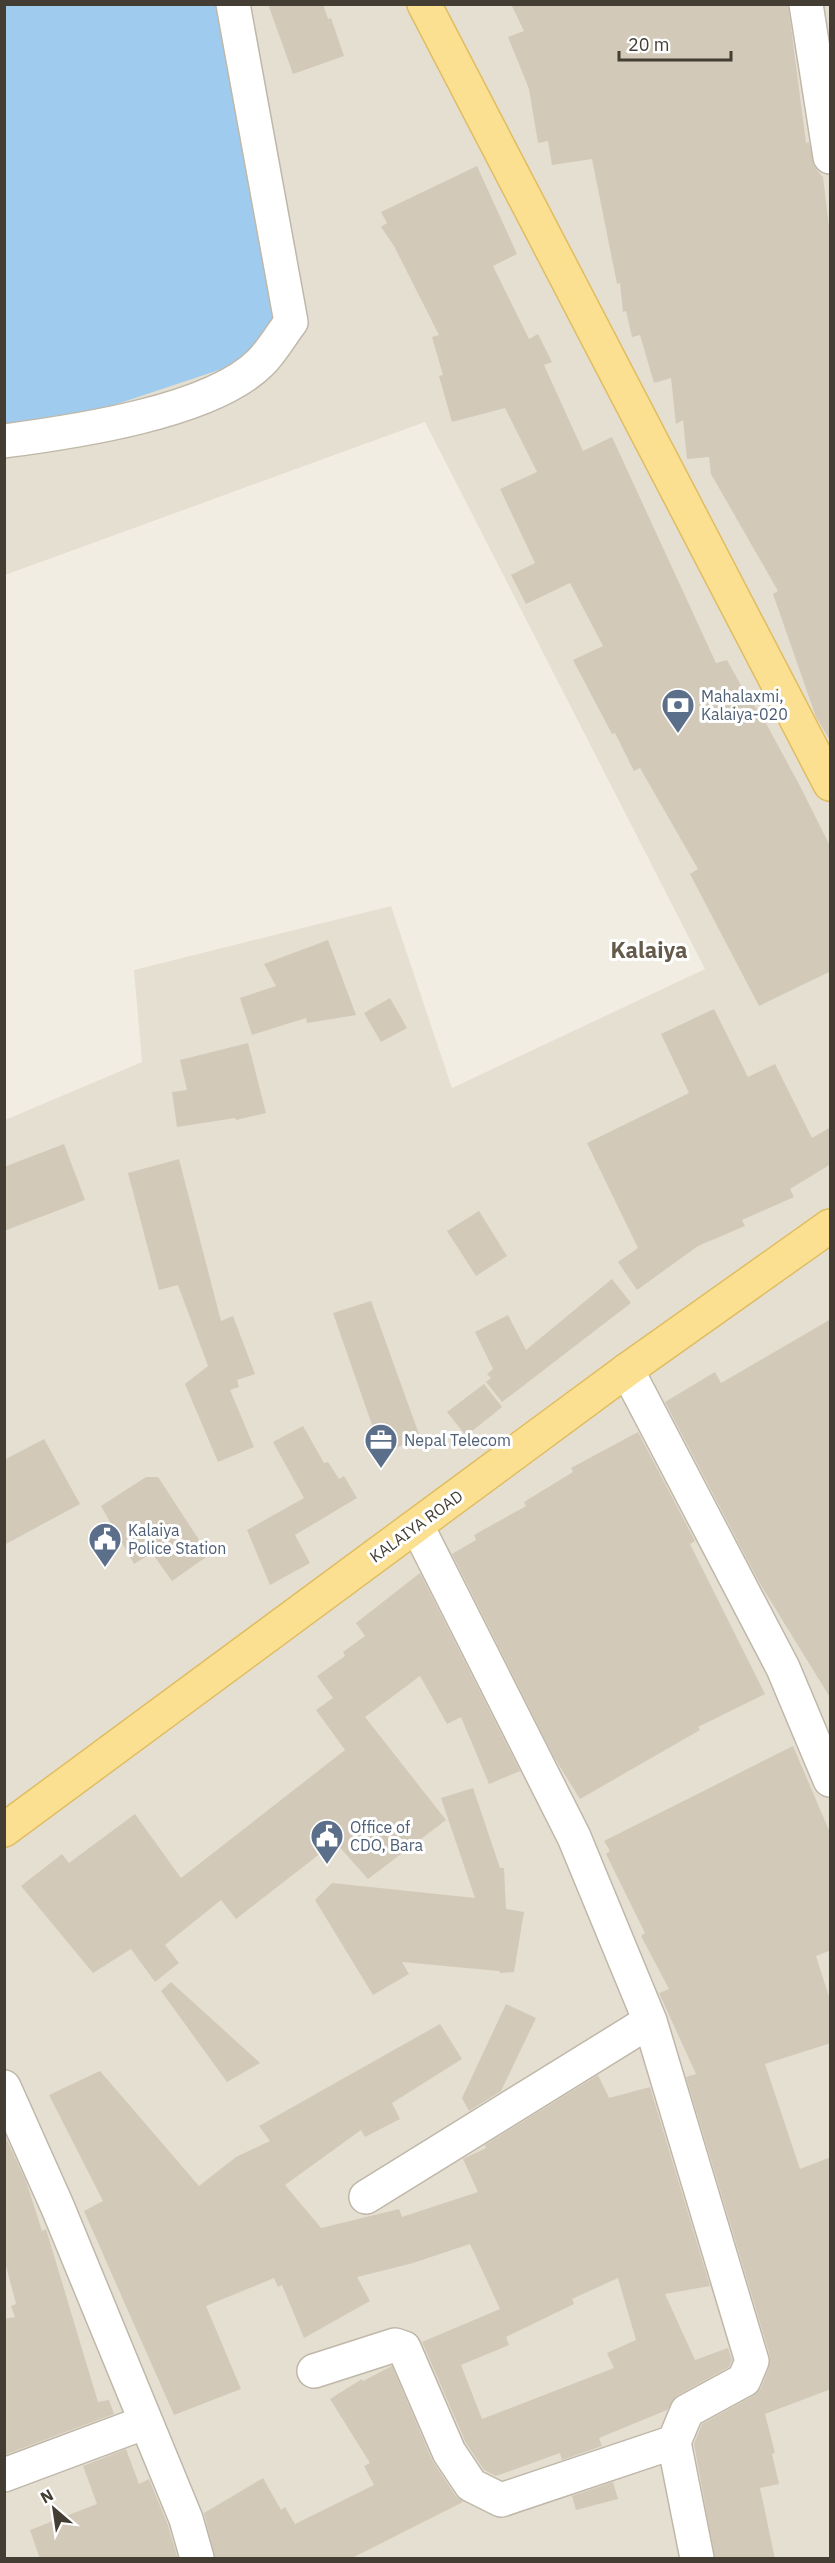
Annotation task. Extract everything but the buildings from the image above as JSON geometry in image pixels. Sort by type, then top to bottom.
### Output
[{"type":"main road","points":[[424,4],[831,784]]},
{"type":"main road","name":"KALAIYA ROAD","points":[[4,1830],[627,1370],[831,1226]]},
{"type":"street","points":[[4,441],[86,430],[214,394],[260,363],[291,322],[233,4]]},
{"type":"street","points":[[806,4],[831,157]]},
{"type":"street","points":[[627,1370],[783,1668],[831,1780]]},
{"type":"street","points":[[417,1526],[574,1837],[650,2021],[752,2361],[744,2380],[687,2411],[674,2442],[697,2559]]},
{"type":"street","points":[[366,2197],[650,2021]]},
{"type":"street","points":[[4,2087],[186,2519],[197,2559]]},
{"type":"street","points":[[314,2371],[395,2345],[404,2348],[455,2460],[471,2485],[501,2500],[674,2442]]},
{"type":"street","points":[[4,2475],[146,2422]]},
{"type":"shaded area","points":[[5,5],[830,5],[830,2558],[5,2558],[5,1120],[142,1062],[134,970],[391,906],[452,1088],[705,969],[425,422],[5,575]]},
{"type":"water","points":[[214,4],[219,11],[278,320],[234,365],[93,412],[5,424],[4,5]]},
{"type":"place","name":"Mahalaxmi, Kalaiya-020","points":[[678,734]]},
{"type":"place","name":"Nepal Telecom","points":[[381,1469]]},
{"type":"place","name":"Kalaiya Police Station","points":[[105,1568]]},
{"type":"place","name":"Office of CDO, Bara","points":[[327,1865]]},
{"type":"district","name":"Kalaiya","points":[[649,950]]}]
